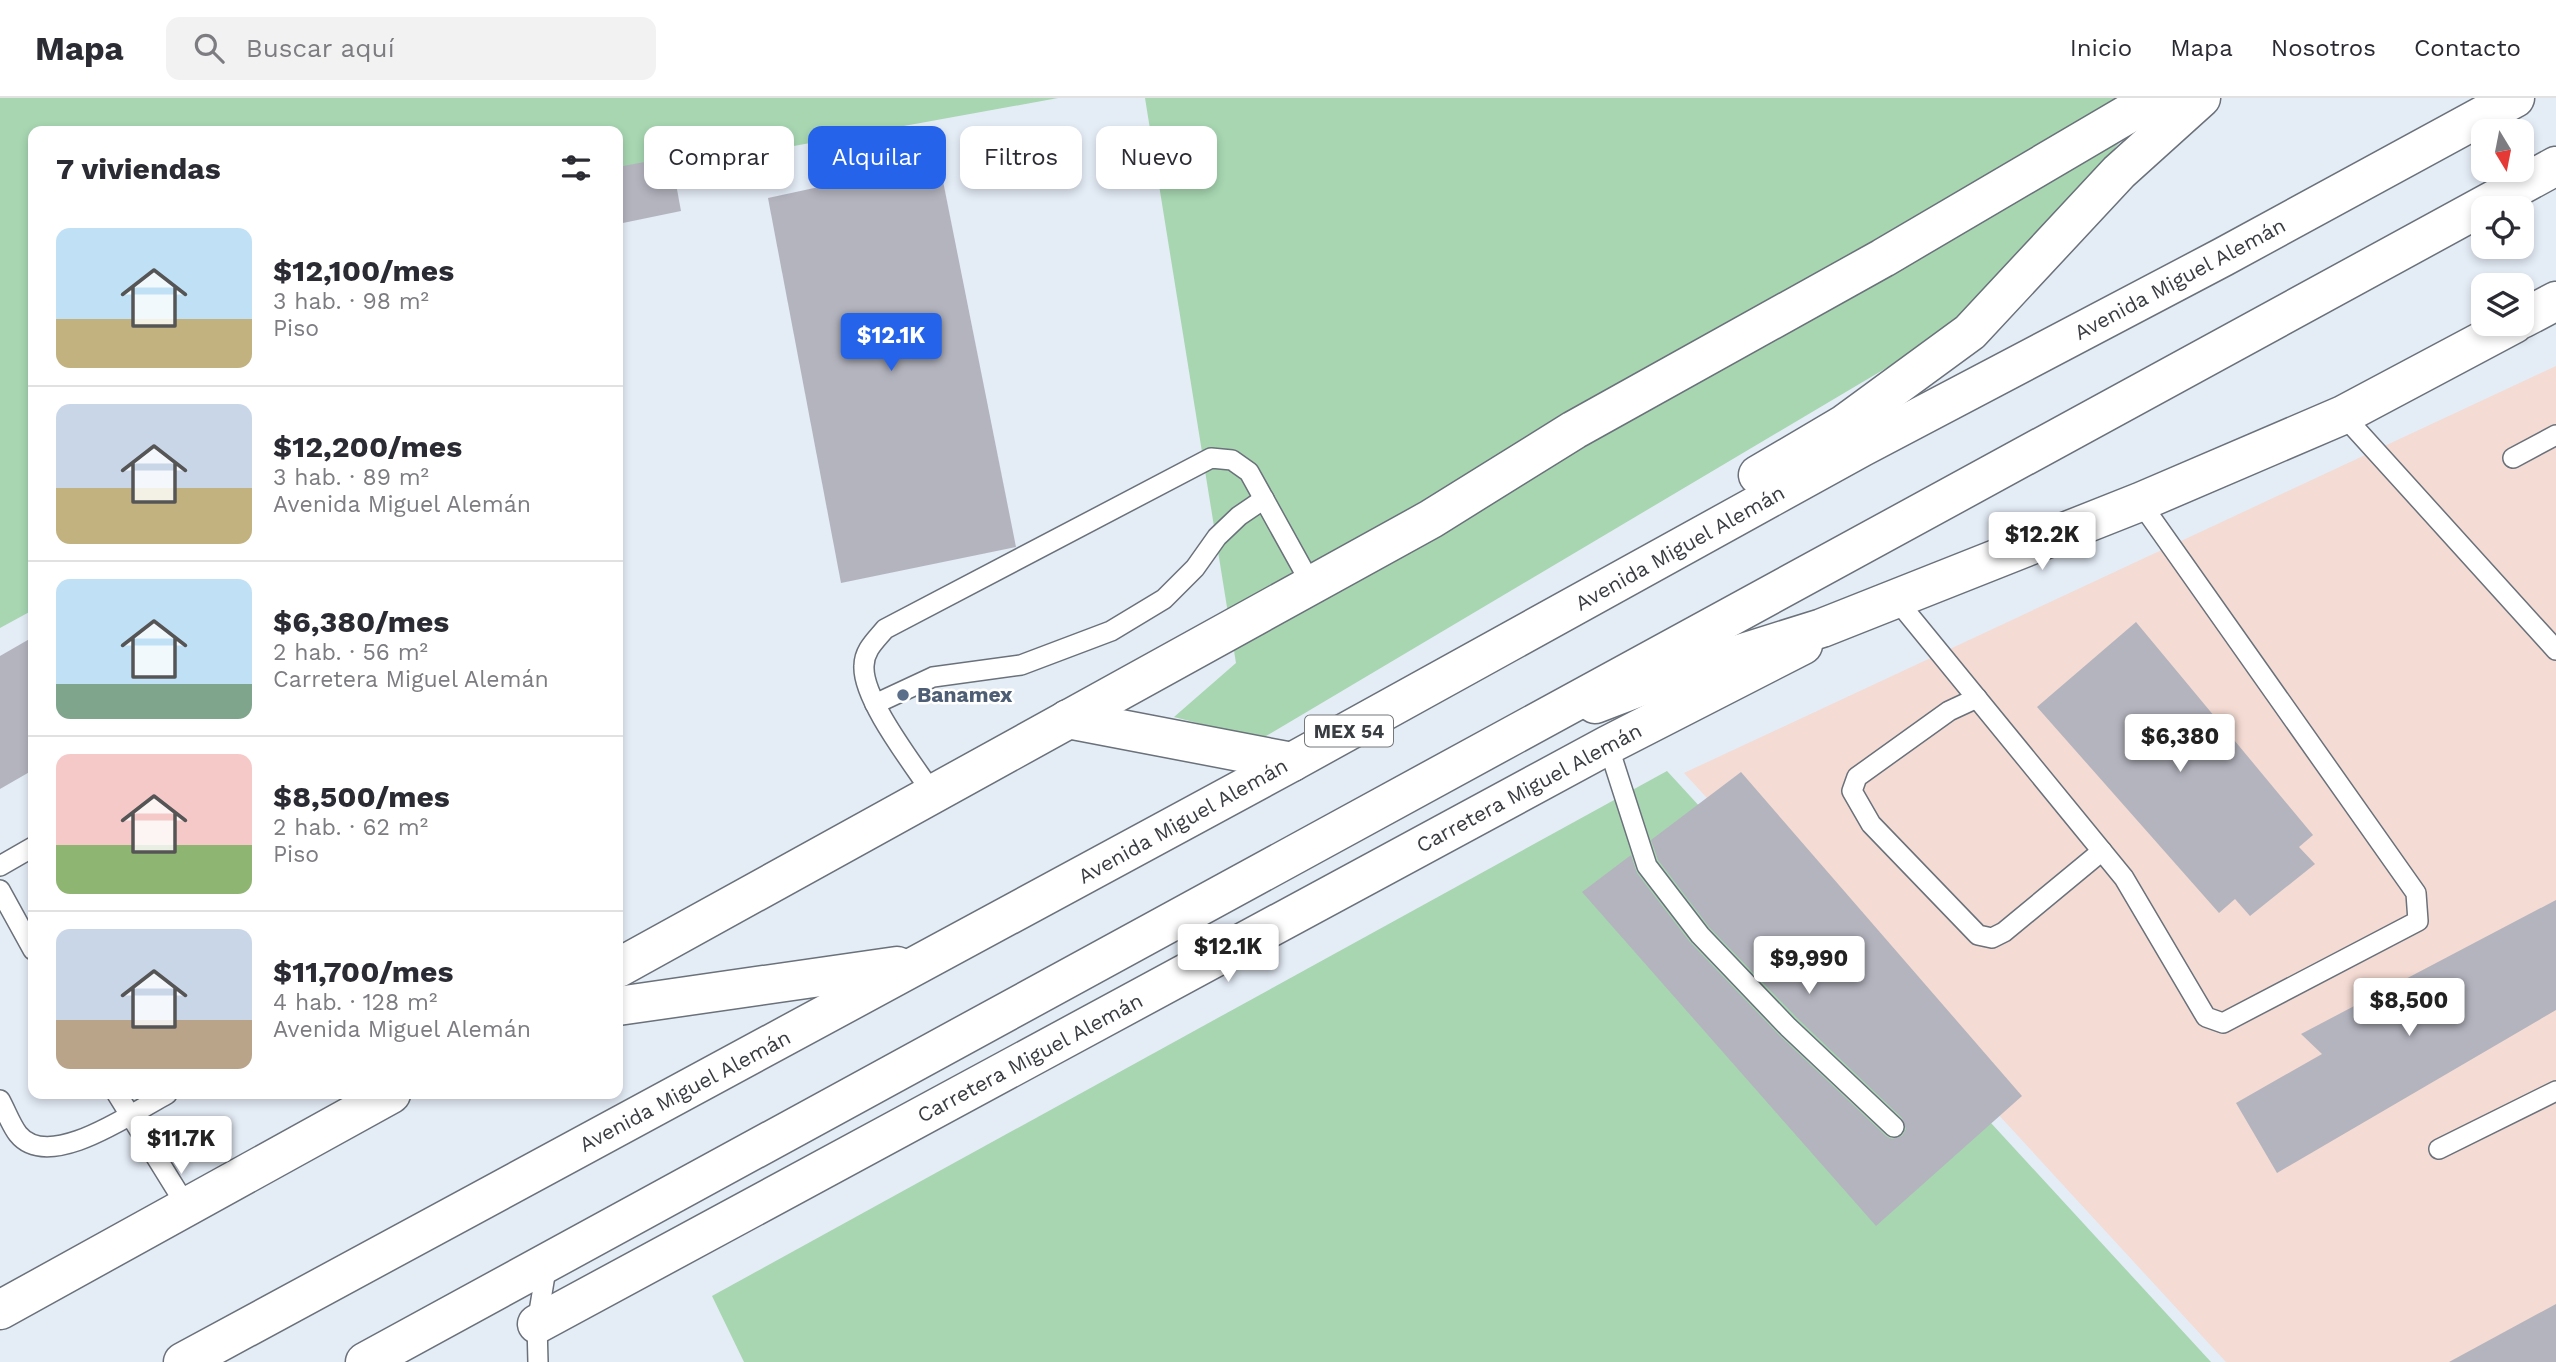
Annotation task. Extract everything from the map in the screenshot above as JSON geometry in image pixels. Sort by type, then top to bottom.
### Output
[{"type":"main road","points":[[623,965],[1431,519],[1574,430],[1883,258],[2155,98]]},
{"type":"main road","points":[[1456,672],[1713,502],[1843,425],[1970,332],[2119,172],[2201,98]]},
{"type":"main road","name":"Avenida Miguel Alemán","points":[[183,1362],[1292,762],[1862,447],[2211,264],[2515,98]]},
{"type":"main road","points":[[365,1362],[2556,166]]},
{"type":"main road","points":[[2534,313],[2556,301]]},
{"type":"main road","points":[[1531,727],[1663,678],[1822,628],[2140,502],[2343,415],[2491,336]]},
{"type":"main road","name":"Carretera Miguel Alemán","points":[[537,1324],[1608,745],[1895,598]]},
{"type":"main road","points":[[1068,719],[1292,762]]},
{"type":"main road","points":[[623,1005],[924,962]]},
{"type":"main road","points":[[0,1310],[382,1099]]},
{"type":"lane","points":[[2343,415],[2556,650]]},
{"type":"lane","points":[[2513,458],[2556,435]]},
{"type":"lane","points":[[933,794],[875,704],[866,682],[863,665],[869,648],[885,629],[1211,458],[1232,460],[1249,472],[1311,584]]},
{"type":"lane","points":[[875,704],[933,677],[1021,665],[1111,631],[1164,599],[1195,568],[1217,537],[1239,516],[1264,499]]},
{"type":"lane","points":[[1895,598],[2124,878],[2206,1017],[2223,1023],[2418,921],[2416,893],[2140,502]]},
{"type":"lane","points":[[1977,698],[1949,711],[1857,778],[1852,791],[1871,824],[1978,935],[1992,938],[2004,932],[2102,851]]},
{"type":"lane","points":[[1608,745],[1647,866],[1700,935],[1788,1027],[1894,1127]]},
{"type":"lane","points":[[0,866],[28,850]]},
{"type":"lane","points":[[0,890],[28,941]]},
{"type":"lane","points":[[2440,1149],[2556,1091]]},
{"type":"lane","points":[[120,1099],[187,1207]]},
{"type":"lane","points":[[0,1100],[19,1136],[38,1146],[63,1146],[81,1141],[158,1099]]},
{"type":"lane","points":[[538,1362],[537,1324],[547,1263]]},
{"type":"shaded area","points":[[2556,366],[2556,1362],[2226,1362],[1684,773]]},
{"type":"green space","points":[[0,98],[1058,98],[904,126],[808,126],[808,143],[794,146],[794,126],[644,126],[644,173],[623,177],[623,126],[28,126],[28,613],[0,628]]},
{"type":"green space","points":[[1145,98],[2159,98],[1957,326],[1261,739],[1174,717],[1236,663],[1160,189],[1217,189],[1217,126],[1150,126]]},
{"type":"green space","points":[[1667,771],[2211,1362],[744,1362],[712,1296]]},
{"type":"building","points":[[644,162],[644,189],[677,189],[681,211],[623,223],[623,166]]},
{"type":"building","points":[[810,189],[945,189],[1016,547],[841,583],[768,198]]},
{"type":"building","points":[[2136,622],[2313,835],[2299,847],[2315,864],[2250,916],[2235,899],[2219,913],[2037,707]]},
{"type":"building","points":[[28,640],[28,773],[0,789],[0,656]]},
{"type":"building","points":[[1741,772],[2022,1096],[1876,1226],[1582,892],[1631,855],[1637,873],[1690,942],[1779,1035],[1886,1136],[1892,1139],[1902,1136],[1906,1129],[1902,1118],[1797,1018],[1709,927],[1658,860],[1651,840]]},
{"type":"building","points":[[2556,900],[2556,1010],[2277,1173],[2236,1103],[2322,1054],[2301,1034]]},
{"type":"building","points":[[2556,1304],[2556,1362],[2449,1362]]},
{"type":"place","name":"Banamex","points":[[903,695]]}]
